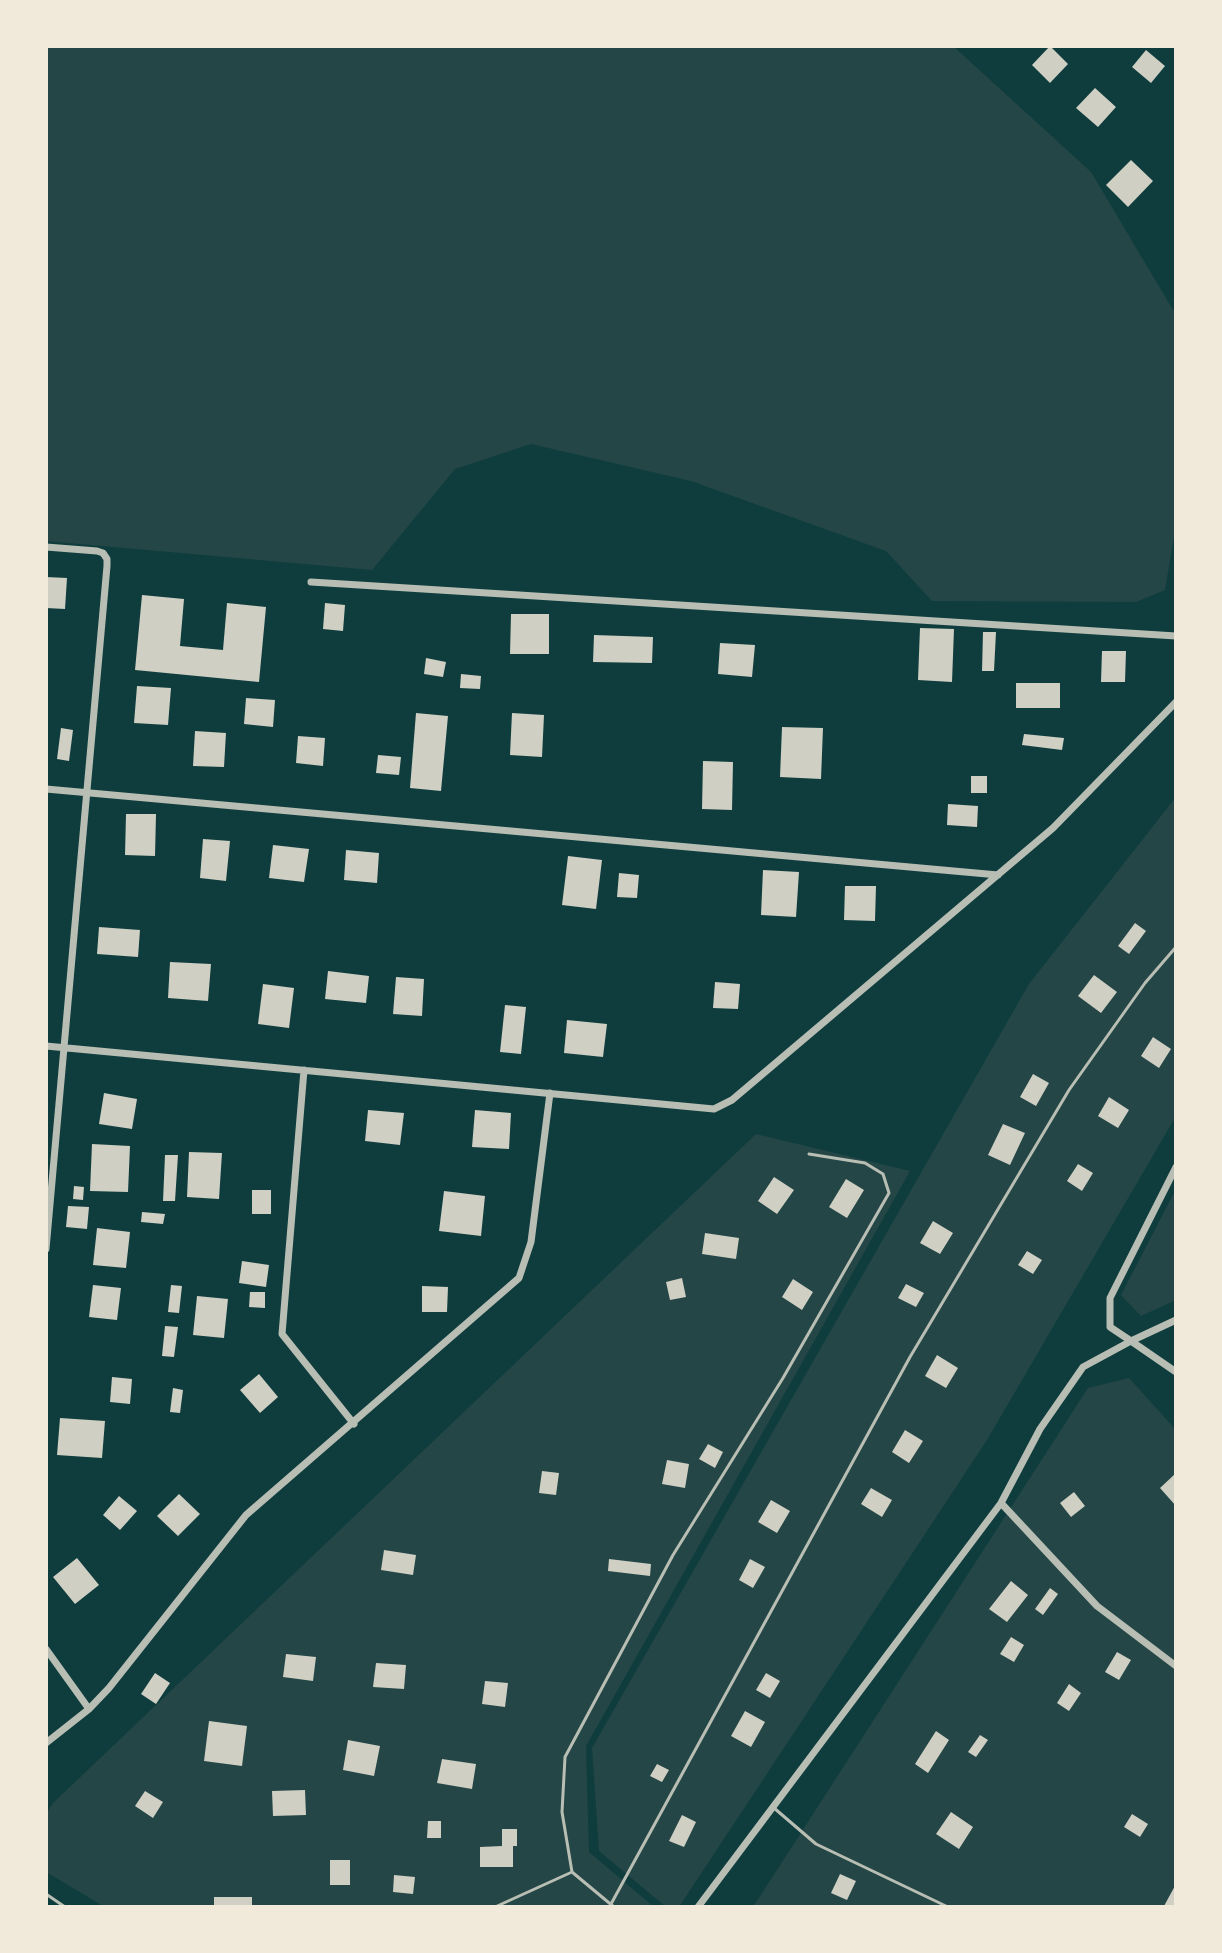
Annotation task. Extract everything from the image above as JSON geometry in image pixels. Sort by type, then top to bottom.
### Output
[{"type":"street","points":[[46,547],[103,553],[107,559],[46,1249]]},
{"type":"street","points":[[311,582],[1176,636]]},
{"type":"street","points":[[46,1046],[714,1109],[732,1100],[1053,828],[1176,702]]},
{"type":"street","points":[[46,789],[998,875]]},
{"type":"street","points":[[304,1070],[282,1334],[354,1424]]},
{"type":"street","points":[[46,1743],[89,1709],[109,1688],[246,1515],[519,1278],[531,1242],[550,1093]]},
{"type":"street","points":[[1176,1167],[1110,1298],[1110,1327],[1176,1372]]},
{"type":"street","points":[[698,1907],[1001,1503],[1040,1429],[1083,1367],[1176,1320]]},
{"type":"street","points":[[1001,1503],[1097,1606],[1176,1666]]},
{"type":"street","points":[[46,1649],[89,1709]]},
{"type":"lane","points":[[809,1154],[865,1163],[883,1174],[889,1193],[783,1378],[673,1555],[565,1757],[562,1812],[572,1872],[612,1906],[925,1332],[1069,1090],[1145,983],[1176,947]]},
{"type":"lane","points":[[771,1806],[816,1844],[948,1907]]},
{"type":"lane","points":[[495,1907],[572,1872]]},
{"type":"lane","points":[[46,1894],[65,1907]]},
{"type":"shaded area","points":[[46,46],[953,46],[1091,172],[1176,315],[1176,526],[1165,590],[1136,602],[932,601],[886,551],[691,481],[531,444],[455,469],[372,570],[46,541]]},
{"type":"shaded area","points":[[1176,797],[1176,1116],[987,1440],[679,1907],[666,1907],[599,1851],[592,1748],[1029,984]]},
{"type":"shaded area","points":[[756,1134],[910,1171],[586,1746],[589,1852],[654,1907],[105,1907],[46,1872],[46,1814],[53,1803]]},
{"type":"shaded area","points":[[1176,1189],[1176,1300],[1141,1316],[1121,1295]]},
{"type":"shaded area","points":[[1129,1378],[1176,1430],[1176,1907],[753,1907],[1088,1388]]},
{"type":"building","points":[[1050,46],[1068,64],[1050,83],[1032,65]]},
{"type":"building","points":[[1146,50],[1165,66],[1151,83],[1132,67]]},
{"type":"building","points":[[1095,88],[1116,107],[1098,127],[1076,108]]},
{"type":"building","points":[[1131,160],[1153,181],[1128,207],[1106,185]]},
{"type":"building","points":[[46,577],[67,578],[65,609],[46,608]]},
{"type":"building","points":[[142,595],[184,599],[180,646],[223,650],[227,603],[266,607],[259,682],[135,670]]},
{"type":"building","points":[[325,603],[345,605],[343,631],[323,629]]},
{"type":"building","points":[[511,614],[549,614],[549,654],[510,654]]},
{"type":"building","points":[[920,628],[954,629],[952,682],[918,680]]},
{"type":"building","points":[[983,632],[996,632],[994,671],[982,671]]},
{"type":"building","points":[[594,635],[653,637],[652,663],[593,662]]},
{"type":"building","points":[[720,643],[755,645],[752,677],[718,674]]},
{"type":"building","points":[[1102,651],[1126,651],[1125,682],[1101,682]]},
{"type":"building","points":[[426,658],[446,662],[443,677],[424,674]]},
{"type":"building","points":[[461,674],[481,676],[480,689],[460,688]]},
{"type":"building","points":[[1016,683],[1060,683],[1060,708],[1016,708]]},
{"type":"building","points":[[137,686],[171,688],[168,725],[134,723]]},
{"type":"building","points":[[246,698],[275,700],[273,727],[244,724]]},
{"type":"building","points":[[416,713],[448,716],[441,791],[410,788]]},
{"type":"building","points":[[512,713],[544,715],[542,757],[510,755]]},
{"type":"building","points":[[782,727],[823,728],[821,779],[780,777]]},
{"type":"building","points":[[61,728],[73,730],[69,761],[57,759]]},
{"type":"building","points":[[195,731],[226,733],[224,767],[193,766]]},
{"type":"building","points":[[1024,734],[1064,738],[1062,750],[1022,745]]},
{"type":"building","points":[[298,736],[325,738],[323,766],[296,763]]},
{"type":"building","points":[[378,755],[401,757],[399,775],[376,773]]},
{"type":"building","points":[[703,761],[733,762],[732,810],[702,809]]},
{"type":"building","points":[[971,776],[987,776],[987,793],[971,793]]},
{"type":"building","points":[[948,804],[978,806],[977,827],[947,825]]},
{"type":"building","points":[[126,814],[156,814],[155,856],[125,855]]},
{"type":"building","points":[[203,839],[230,841],[226,881],[200,878]]},
{"type":"building","points":[[273,845],[309,849],[304,882],[269,878]]},
{"type":"building","points":[[346,850],[379,853],[377,883],[344,880]]},
{"type":"building","points":[[568,856],[602,860],[596,909],[562,905]]},
{"type":"building","points":[[763,870],[799,872],[796,917],[761,915]]},
{"type":"building","points":[[619,873],[639,875],[637,898],[617,897]]},
{"type":"building","points":[[845,886],[876,886],[875,921],[844,920]]},
{"type":"building","points":[[1135,923],[1146,931],[1129,954],[1118,946]]},
{"type":"building","points":[[99,927],[140,930],[138,957],[97,954]]},
{"type":"building","points":[[170,962],[211,964],[208,1001],[168,998]]},
{"type":"building","points":[[328,971],[369,976],[366,1003],[325,999]]},
{"type":"building","points":[[1094,975],[1117,992],[1101,1013],[1078,996]]},
{"type":"building","points":[[396,977],[424,979],[422,1016],[393,1014]]},
{"type":"building","points":[[715,982],[740,984],[738,1009],[713,1008]]},
{"type":"building","points":[[263,984],[294,988],[289,1028],[258,1024]]},
{"type":"building","points":[[505,1005],[526,1007],[521,1054],[500,1052]]},
{"type":"building","points":[[567,1020],[607,1024],[603,1057],[564,1053]]},
{"type":"building","points":[[1153,1037],[1171,1049],[1159,1068],[1141,1056]]},
{"type":"building","points":[[1033,1074],[1049,1083],[1036,1106],[1020,1097]]},
{"type":"building","points":[[104,1093],[137,1099],[132,1129],[99,1124]]},
{"type":"building","points":[[1109,1097],[1129,1110],[1118,1128],[1098,1116]]},
{"type":"building","points":[[368,1110],[404,1113],[400,1145],[365,1141]]},
{"type":"building","points":[[475,1110],[511,1113],[509,1149],[472,1147]]},
{"type":"building","points":[[1003,1124],[1025,1133],[1010,1165],[988,1155]]},
{"type":"building","points":[[92,1144],[130,1146],[128,1192],[90,1191]]},
{"type":"building","points":[[189,1152],[222,1153],[219,1199],[187,1197]]},
{"type":"building","points":[[165,1155],[178,1155],[175,1201],[163,1201]]},
{"type":"building","points":[[1078,1164],[1093,1173],[1082,1191],[1067,1181]]},
{"type":"building","points":[[774,1177],[794,1190],[777,1214],[758,1201]]},
{"type":"building","points":[[846,1179],[864,1190],[847,1218],[829,1207]]},
{"type":"building","points":[[74,1186],[84,1187],[83,1200],[73,1199]]},
{"type":"building","points":[[252,1190],[271,1190],[271,1214],[252,1214]]},
{"type":"building","points":[[444,1191],[485,1196],[481,1236],[439,1231]]},
{"type":"building","points":[[68,1206],[89,1207],[87,1229],[66,1227]]},
{"type":"building","points":[[142,1212],[165,1214],[163,1224],[141,1222]]},
{"type":"building","points":[[933,1221],[953,1233],[940,1254],[920,1243]]},
{"type":"building","points":[[97,1228],[130,1232],[126,1268],[93,1265]]},
{"type":"building","points":[[705,1233],[739,1238],[736,1259],[702,1254]]},
{"type":"building","points":[[1027,1251],[1042,1260],[1033,1274],[1018,1265]]},
{"type":"building","points":[[242,1261],[269,1265],[266,1287],[239,1283]]},
{"type":"building","points":[[682,1278],[686,1297],[670,1300],[666,1282]]},
{"type":"building","points":[[793,1279],[813,1292],[802,1310],[782,1297]]},
{"type":"building","points":[[906,1284],[924,1293],[916,1307],[898,1298]]},
{"type":"building","points":[[93,1285],[121,1288],[117,1320],[89,1317]]},
{"type":"building","points":[[171,1285],[182,1286],[179,1313],[168,1312]]},
{"type":"building","points":[[422,1286],[448,1287],[447,1312],[422,1312]]},
{"type":"building","points":[[250,1292],[265,1292],[265,1308],[249,1307]]},
{"type":"building","points":[[197,1296],[228,1299],[224,1338],[193,1335]]},
{"type":"building","points":[[165,1326],[178,1327],[174,1357],[162,1356]]},
{"type":"building","points":[[937,1355],[958,1368],[946,1388],[925,1376]]},
{"type":"building","points":[[259,1374],[278,1397],[260,1413],[240,1390]]},
{"type":"building","points":[[112,1377],[132,1379],[130,1404],[110,1402]]},
{"type":"building","points":[[173,1388],[183,1390],[180,1413],[170,1412]]},
{"type":"building","points":[[60,1418],[105,1421],[102,1458],[57,1455]]},
{"type":"building","points":[[905,1430],[923,1441],[909,1463],[892,1452]]},
{"type":"building","points":[[708,1444],[723,1452],[715,1468],[699,1459]]},
{"type":"building","points":[[667,1460],[689,1464],[685,1488],[662,1484]]},
{"type":"building","points":[[542,1471],[559,1473],[556,1495],[539,1493]]},
{"type":"building","points":[[1176,1473],[1176,1506],[1160,1488]]},
{"type":"building","points":[[871,1488],[892,1500],[882,1517],[861,1504]]},
{"type":"building","points":[[1074,1492],[1085,1506],[1071,1517],[1060,1503]]},
{"type":"building","points":[[179,1494],[200,1514],[178,1536],[157,1516]]},
{"type":"building","points":[[119,1496],[137,1511],[120,1530],[103,1515]]},
{"type":"building","points":[[771,1500],[790,1511],[777,1533],[758,1522]]},
{"type":"building","points":[[384,1550],[416,1555],[413,1575],[381,1570]]},
{"type":"building","points":[[77,1558],[99,1585],[75,1604],[53,1577]]},
{"type":"building","points":[[609,1559],[651,1564],[650,1576],[608,1571]]},
{"type":"building","points":[[750,1559],[765,1567],[753,1588],[739,1580]]},
{"type":"building","points":[[1011,1581],[1028,1595],[1007,1622],[989,1609]]},
{"type":"building","points":[[1050,1588],[1058,1594],[1043,1615],[1035,1609]]},
{"type":"building","points":[[1011,1637],[1024,1645],[1014,1662],[1000,1654]]},
{"type":"building","points":[[1117,1652],[1131,1660],[1119,1680],[1105,1672]]},
{"type":"building","points":[[286,1654],[316,1657],[313,1681],[283,1677]]},
{"type":"building","points":[[376,1663],[406,1665],[404,1689],[373,1687]]},
{"type":"building","points":[[155,1673],[170,1683],[156,1704],[141,1694]]},
{"type":"building","points":[[766,1673],[780,1681],[770,1698],[756,1690]]},
{"type":"building","points":[[485,1681],[508,1683],[505,1707],[482,1704]]},
{"type":"building","points":[[1069,1684],[1081,1693],[1069,1711],[1057,1703]]},
{"type":"building","points":[[745,1711],[765,1722],[751,1747],[731,1736]]},
{"type":"building","points":[[209,1721],[247,1726],[242,1766],[204,1761]]},
{"type":"building","points":[[936,1731],[949,1740],[928,1773],[915,1764]]},
{"type":"building","points":[[980,1735],[988,1740],[976,1757],[968,1752]]},
{"type":"building","points":[[348,1740],[380,1746],[374,1776],[343,1770]]},
{"type":"building","points":[[442,1759],[476,1764],[472,1789],[437,1783]]},
{"type":"building","points":[[657,1764],[669,1770],[662,1782],[650,1776]]},
{"type":"building","points":[[305,1790],[306,1815],[273,1816],[272,1791]]},
{"type":"building","points":[[145,1791],[163,1802],[153,1818],[135,1806]]},
{"type":"building","points":[[951,1812],[973,1827],[959,1849],[936,1834]]},
{"type":"building","points":[[1132,1814],[1148,1824],[1140,1837],[1124,1827]]},
{"type":"building","points":[[682,1815],[696,1822],[684,1847],[669,1841]]},
{"type":"building","points":[[428,1821],[441,1821],[441,1838],[427,1838]]},
{"type":"building","points":[[502,1829],[517,1829],[513,1867],[480,1867],[480,1847],[502,1846]]},
{"type":"building","points":[[330,1860],[350,1860],[350,1885],[330,1885]]},
{"type":"building","points":[[840,1874],[856,1881],[847,1900],[831,1893]]},
{"type":"building","points":[[394,1875],[415,1877],[413,1894],[393,1892]]},
{"type":"building","points":[[1176,1884],[1176,1907],[1166,1907],[1164,1906]]},
{"type":"building","points":[[214,1897],[252,1897],[252,1907],[214,1907]]}]
